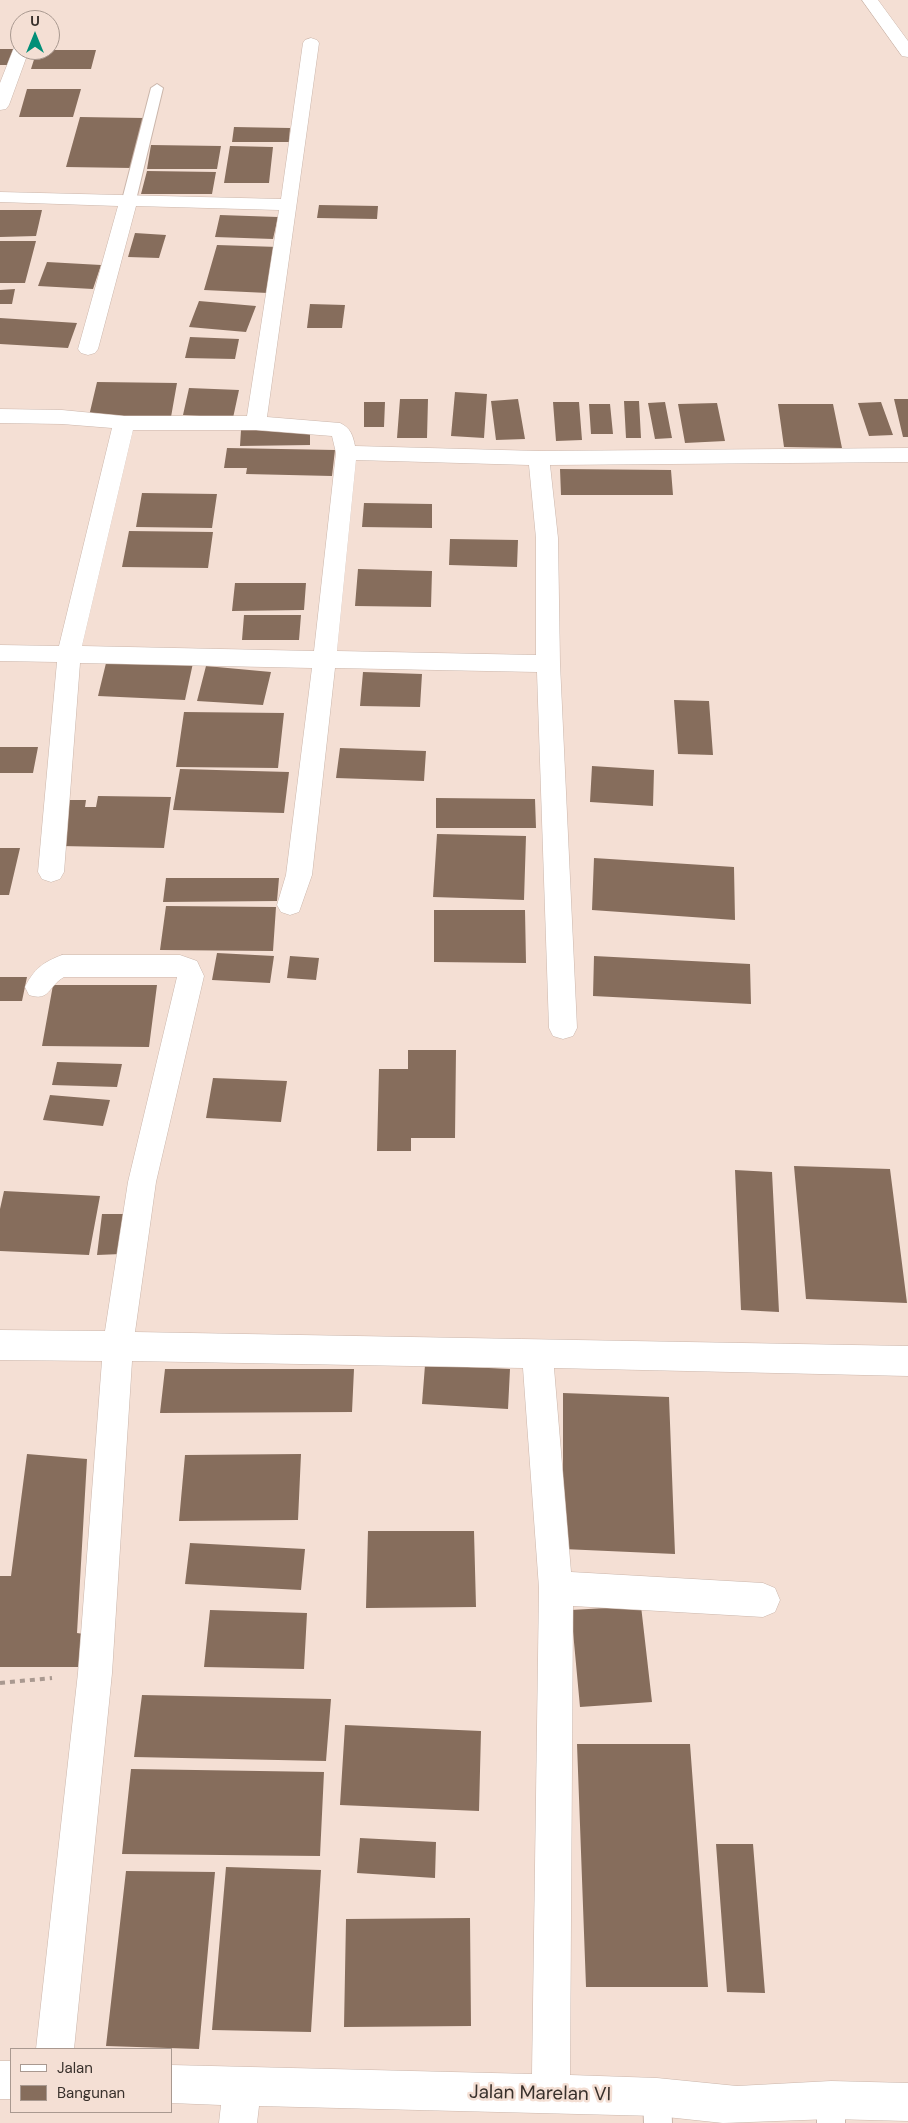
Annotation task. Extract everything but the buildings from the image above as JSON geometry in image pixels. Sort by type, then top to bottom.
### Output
[{"type":"street","points":[[870,0],[908,52]]},
{"type":"street","points":[[256,423],[311,43]]},
{"type":"street","points":[[0,105],[17,60]]},
{"type":"street","points":[[0,196],[289,205]]},
{"type":"street","points":[[88,349],[129,200]]},
{"type":"street","points":[[0,416],[62,417],[124,423],[256,423],[332,428],[340,431],[343,436],[346,453],[339,534],[299,875],[290,905]]},
{"type":"street","points":[[51,872],[69,653],[124,423]]},
{"type":"street","points":[[346,453],[539,458],[908,455]]},
{"type":"street","points":[[539,458],[547,538],[548,664],[563,1028]]},
{"type":"street","points":[[0,653],[69,653],[220,659],[548,664]]},
{"type":"street","points":[[38,987],[52,970],[62,966],[180,966],[188,969],[191,976],[142,1182],[118,1344],[95,1674],[54,2048]]},
{"type":"street","points":[[0,1344],[118,1344],[362,1351],[908,1361]]},
{"type":"street","points":[[537,1353],[556,1588],[552,2094]]},
{"type":"street","points":[[556,1588],[763,1600]]},
{"type":"street","name":"Jalan Marelan VI","points":[[172,2084],[240,2105],[552,2094],[658,2110],[737,2105],[831,2111],[908,2102]]},
{"type":"lane","points":[[129,200],[157,88]]},
{"type":"path","points":[[0,1683],[95,1674]]}]
